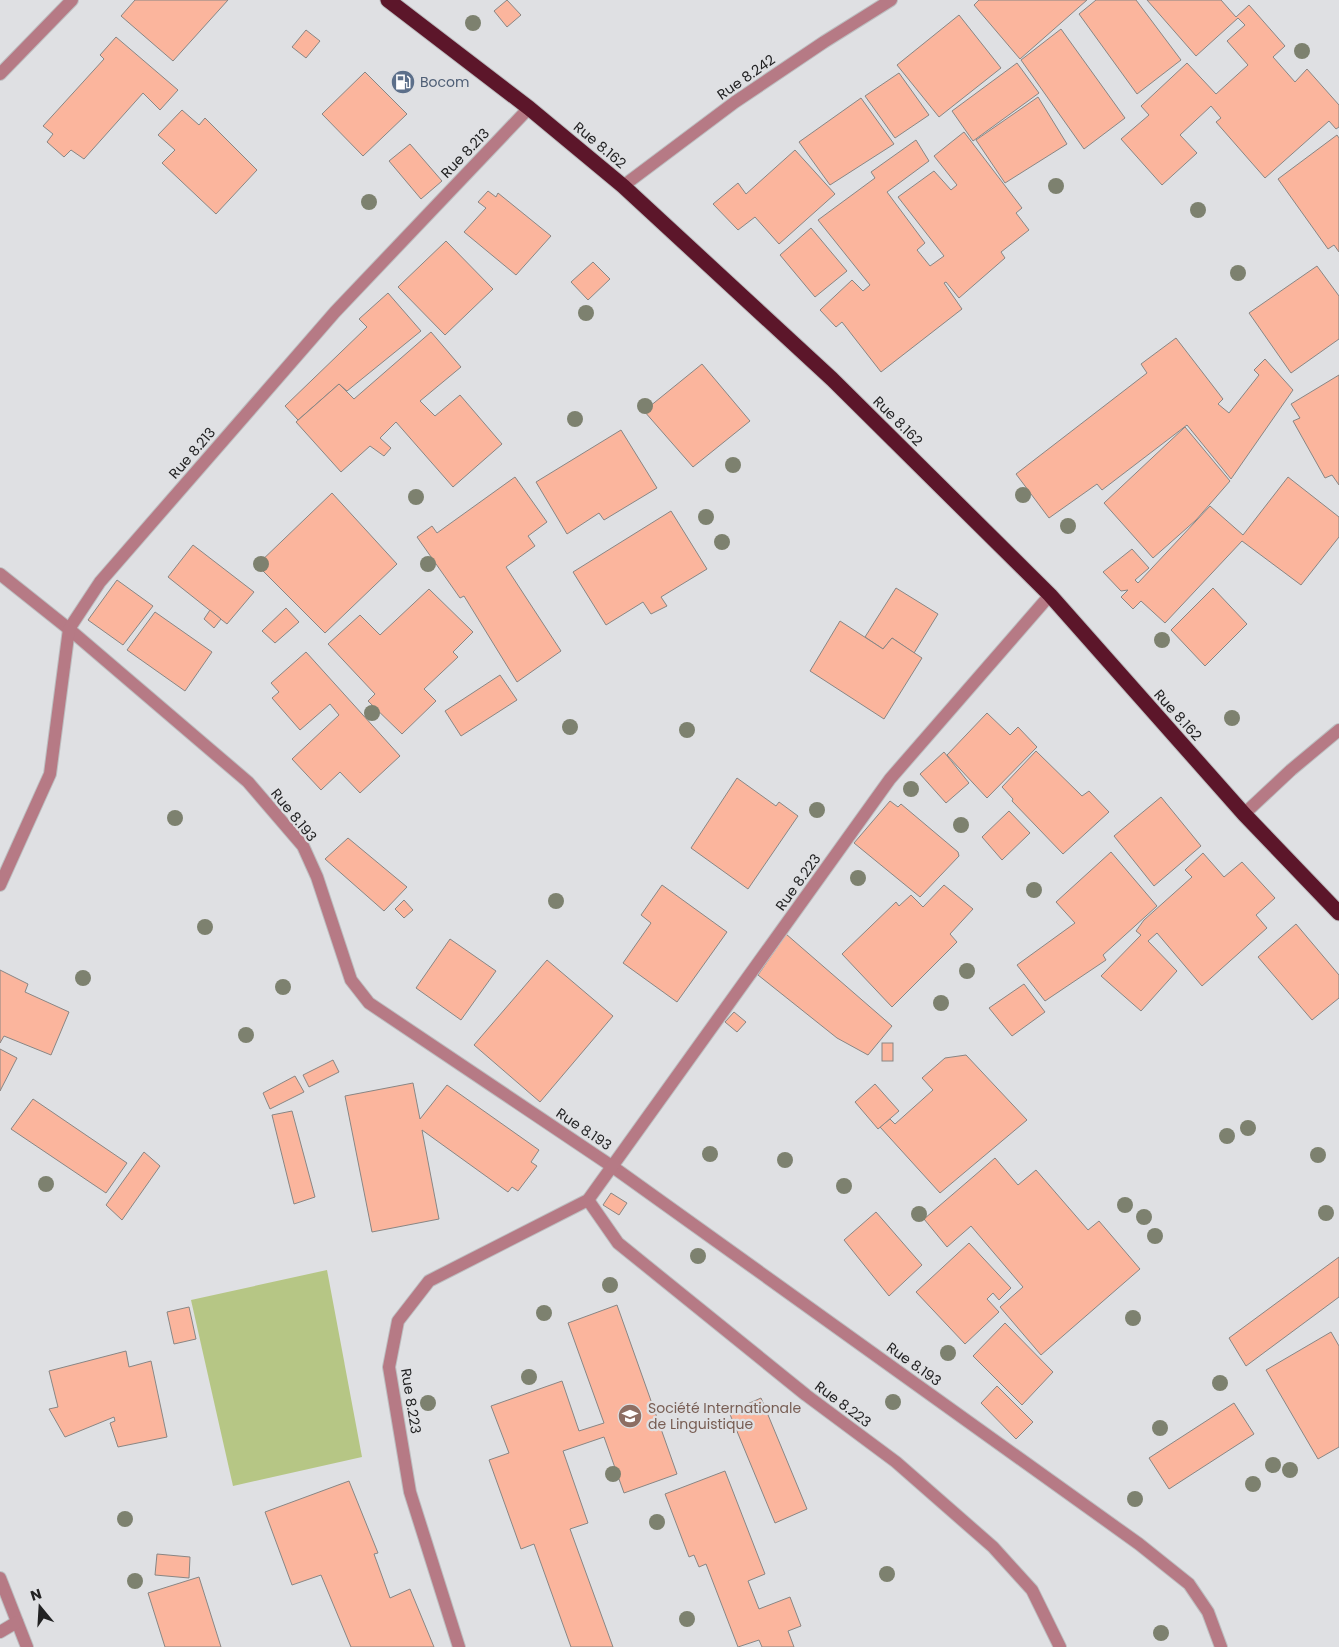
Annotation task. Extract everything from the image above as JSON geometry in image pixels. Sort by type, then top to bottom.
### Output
[{"type":"highway","name":"Rue 8.162","points":[[388,0],[529,108],[623,186],[832,379],[1050,595],[1244,814],[1339,914]]},
{"type":"street","points":[[0,74],[72,0]]},
{"type":"street","name":"Rue 8.242","points":[[623,186],[735,102],[824,42],[891,0]]},
{"type":"street","name":"Rue 8.213","points":[[0,885],[50,774],[69,629],[100,582],[335,312],[529,108]]},
{"type":"street","name":"Rue 8.193","points":[[0,574],[69,629],[248,782],[303,846],[317,877],[351,980],[369,1003],[613,1167],[1139,1544],[1189,1584],[1208,1612],[1221,1647]]},
{"type":"street","name":"Rue 8.223","points":[[459,1647],[410,1492],[389,1367],[398,1321],[429,1281],[588,1200],[890,780],[1050,595]]},
{"type":"street","points":[[1244,814],[1291,770],[1339,730]]},
{"type":"street","name":"Rue 8.223","points":[[588,1200],[618,1243],[806,1395],[896,1462],[993,1547],[1032,1590],[1060,1647]]},
{"type":"street","points":[[0,1578],[27,1647]]},
{"type":"street","points":[[0,1632],[17,1622]]},
{"type":"green space","points":[[327,1270],[362,1457],[233,1486],[191,1300]]},
{"type":"building","points":[[135,0],[228,0],[173,61],[121,16]]},
{"type":"building","points":[[507,0],[521,15],[507,27],[494,11]]},
{"type":"building","points":[[979,0],[1087,0],[1020,59],[974,5]]},
{"type":"building","points":[[1096,0],[1136,0],[1181,60],[1137,94],[1079,14]]},
{"type":"building","points":[[1147,0],[1221,0],[1236,17],[1249,5],[1285,46],[1273,57],[1295,82],[1307,69],[1339,105],[1339,127],[1336,129],[1329,121],[1265,178],[1216,122],[1221,118],[1211,106],[1180,135],[1197,153],[1162,185],[1121,139],[1149,115],[1141,106],[1187,63],[1216,94],[1248,65],[1227,41],[1245,25],[1238,18],[1196,56]]},
{"type":"building","points":[[959,15],[1001,68],[939,117],[897,65]]},
{"type":"building","points":[[1061,29],[1125,118],[1084,149],[1021,60]]},
{"type":"building","points":[[306,30],[320,41],[306,58],[292,47]]},
{"type":"building","points":[[116,37],[178,90],[160,110],[143,93],[84,159],[71,150],[64,157],[47,142],[53,134],[43,126],[104,59],[100,55]]},
{"type":"building","points":[[1017,63],[1039,93],[973,141],[952,111]]},
{"type":"building","points":[[365,72],[407,114],[363,156],[322,114]]},
{"type":"building","points":[[899,73],[929,115],[895,138],[865,96]]},
{"type":"building","points":[[1038,97],[1067,144],[1005,183],[976,140]]},
{"type":"building","points":[[861,98],[894,144],[830,185],[799,142]]},
{"type":"building","points":[[182,110],[199,125],[205,118],[257,170],[216,214],[162,163],[175,150],[158,135]]},
{"type":"building","points":[[964,132],[1022,208],[1016,213],[1029,230],[1001,252],[1005,258],[959,298],[946,282],[944,283],[962,309],[881,372],[842,322],[836,327],[820,310],[852,280],[863,291],[870,285],[818,220],[875,178],[871,172],[916,140],[929,161],[887,192],[925,243],[917,250],[930,266],[944,256],[898,197],[934,171],[951,190],[957,185],[934,156]]},
{"type":"building","points":[[1337,135],[1339,138],[1339,252],[1334,245],[1328,249],[1278,179]]},
{"type":"building","points":[[410,144],[442,181],[421,199],[389,161]]},
{"type":"building","points":[[795,150],[835,194],[779,244],[755,217],[738,230],[713,204],[738,183],[746,194]]},
{"type":"building","points":[[488,191],[496,197],[498,193],[551,236],[516,275],[464,232],[486,208],[478,202]]},
{"type":"building","points":[[811,228],[847,271],[815,297],[780,255]]},
{"type":"building","points":[[446,241],[493,289],[445,335],[398,287]]},
{"type":"building","points":[[593,262],[610,279],[588,300],[571,282]]},
{"type":"building","points":[[1317,266],[1339,296],[1339,339],[1291,373],[1249,313]]},
{"type":"building","points":[[388,293],[421,331],[347,391],[339,384],[298,420],[285,406],[367,327],[359,319]]},
{"type":"building","points":[[431,332],[461,367],[420,401],[435,416],[460,395],[502,444],[453,487],[396,422],[380,438],[391,448],[384,456],[370,446],[341,472],[296,422],[339,384],[354,399]]},
{"type":"building","points":[[1176,338],[1223,399],[1218,404],[1229,413],[1259,375],[1254,370],[1265,359],[1293,390],[1231,479],[1187,425],[1102,490],[1097,484],[1049,518],[1016,474],[1147,373],[1141,364]]},
{"type":"building","points":[[702,364],[750,421],[693,467],[644,411]]},
{"type":"building","points":[[1339,375],[1339,485],[1332,475],[1325,478],[1293,421],[1300,418],[1291,404]]},
{"type":"building","points":[[1185,427],[1230,481],[1196,520],[1153,558],[1104,503]]},
{"type":"building","points":[[621,430],[657,488],[604,520],[599,513],[567,534],[536,482]]},
{"type":"building","points":[[515,477],[547,522],[528,536],[535,546],[506,567],[561,651],[517,682],[464,596],[460,598],[417,537],[432,526],[437,533]]},
{"type":"building","points":[[1288,477],[1339,517],[1339,537],[1301,585],[1242,541],[1165,623],[1141,601],[1133,609],[1121,597],[1128,590],[1121,591],[1103,572],[1132,549],[1149,568],[1135,580],[1138,583],[1210,506],[1243,535]]},
{"type":"building","points":[[332,493],[397,564],[325,633],[257,565]]},
{"type":"building","points":[[671,511],[707,569],[661,597],[667,606],[651,614],[643,602],[606,625],[573,572]]},
{"type":"building","points":[[193,545],[254,592],[227,624],[168,577]]},
{"type":"building","points":[[117,580],[153,606],[123,645],[88,620]]},
{"type":"building","points":[[896,588],[938,614],[914,653],[892,638],[883,649],[865,637]]},
{"type":"building","points":[[1213,588],[1247,624],[1205,666],[1171,630]]},
{"type":"building","points":[[429,589],[473,632],[453,652],[458,657],[424,689],[436,701],[402,734],[368,701],[375,694],[328,644],[360,615],[380,635]]},
{"type":"building","points":[[286,608],[299,622],[275,643],[262,631]]},
{"type":"building","points":[[210,610],[221,619],[214,628],[204,619]]},
{"type":"building","points":[[155,612],[212,652],[185,691],[127,650]]},
{"type":"building","points":[[840,621],[883,649],[892,638],[922,658],[884,719],[810,671]]},
{"type":"building","points":[[306,652],[400,756],[360,793],[340,772],[321,790],[292,759],[339,715],[330,704],[300,730],[272,698],[279,692],[271,683]]},
{"type":"building","points":[[500,675],[517,700],[461,736],[445,711]]},
{"type":"building","points":[[987,713],[1010,735],[1018,727],[1037,747],[987,798],[947,755]]},
{"type":"building","points":[[1036,751],[1082,796],[1089,791],[1109,812],[1063,854],[1012,801],[1013,799],[1002,787]]},
{"type":"building","points":[[944,752],[969,783],[946,803],[920,774]]},
{"type":"building","points":[[737,778],[776,806],[779,802],[798,816],[748,889],[691,848]]},
{"type":"building","points":[[1161,797],[1201,846],[1154,886],[1114,836]]},
{"type":"building","points":[[890,801],[898,807],[901,804],[958,852],[959,856],[920,897],[854,843]]},
{"type":"building","points":[[1009,811],[1030,833],[1002,860],[982,837]]},
{"type":"building","points":[[348,838],[407,887],[384,911],[325,859]]},
{"type":"building","points":[[1111,852],[1157,906],[1103,955],[1106,960],[1045,1001],[1017,965],[1075,923],[1056,902]]},
{"type":"building","points":[[1203,853],[1224,877],[1242,862],[1275,898],[1256,915],[1267,928],[1202,986],[1157,933],[1148,941],[1177,971],[1141,1011],[1101,976],[1141,935],[1136,931],[1144,920],[1192,877],[1185,870]]},
{"type":"building","points":[[662,885],[727,932],[677,1002],[623,963],[651,923],[641,915]]},
{"type":"building","points":[[944,885],[973,909],[950,934],[957,942],[892,1007],[842,954],[896,902],[899,906],[911,895],[923,907]]},
{"type":"building","points":[[404,900],[413,910],[404,918],[395,909]]},
{"type":"building","points":[[1296,924],[1339,975],[1339,998],[1312,1020],[1258,957]]},
{"type":"building","points":[[786,934],[892,1026],[868,1055],[837,1038],[758,975]]},
{"type":"building","points":[[450,939],[496,971],[461,1020],[416,988]]},
{"type":"building","points":[[547,960],[613,1016],[540,1102],[474,1045]]},
{"type":"building","points":[[0,970],[28,984],[25,992],[69,1012],[51,1055],[4,1036],[0,1043]]},
{"type":"building","points":[[1024,984],[1045,1012],[1012,1036],[989,1008]]},
{"type":"building","points":[[734,1012],[746,1022],[737,1032],[725,1022]]},
{"type":"building","points":[[882,1043],[893,1043],[893,1061],[882,1061]]},
{"type":"building","points":[[0,1049],[17,1058],[0,1091]]},
{"type":"building","points":[[966,1055],[1027,1120],[940,1193],[880,1127],[890,1119],[895,1124],[933,1090],[922,1078],[945,1058]]},
{"type":"building","points":[[333,1060],[339,1072],[309,1087],[303,1075]]},
{"type":"building","points":[[295,1076],[304,1092],[270,1109],[263,1093]]},
{"type":"building","points":[[413,1083],[420,1119],[447,1085],[539,1150],[531,1162],[537,1166],[518,1191],[512,1187],[508,1192],[422,1130],[439,1219],[372,1232],[345,1096]]},
{"type":"building","points":[[875,1084],[899,1111],[878,1129],[855,1102]]},
{"type":"building","points":[[33,1099],[127,1163],[106,1193],[11,1129]]},
{"type":"building","points":[[292,1111],[315,1197],[294,1204],[272,1115]]},
{"type":"building","points":[[144,1152],[160,1166],[122,1220],[106,1205]]},
{"type":"building","points":[[995,1158],[1018,1185],[1036,1170],[1088,1230],[1099,1221],[1140,1269],[1041,1355],[1000,1307],[1023,1287],[971,1226],[947,1247],[924,1219]]},
{"type":"building","points":[[611,1193],[627,1203],[619,1215],[603,1205]]},
{"type":"building","points":[[876,1212],[922,1265],[889,1296],[844,1240]]},
{"type":"building","points":[[969,1243],[1011,1288],[999,1300],[993,1293],[987,1299],[999,1312],[965,1344],[916,1292]]},
{"type":"building","points":[[1339,1257],[1339,1297],[1246,1366],[1229,1338]]},
{"type":"building","points":[[617,1305],[677,1474],[624,1493],[604,1437],[563,1451],[588,1523],[570,1529],[613,1647],[571,1647],[534,1544],[521,1549],[489,1460],[509,1453],[491,1406],[562,1381],[579,1431],[604,1423],[568,1323]]},
{"type":"building","points":[[189,1307],[196,1339],[174,1344],[167,1312]]},
{"type":"building","points":[[1005,1323],[1053,1372],[1022,1405],[973,1356]]},
{"type":"building","points":[[1331,1332],[1339,1346],[1339,1447],[1318,1459],[1266,1370]]},
{"type":"building","points":[[126,1351],[129,1367],[151,1361],[167,1437],[118,1447],[110,1423],[115,1421],[114,1417],[65,1437],[49,1409],[58,1407],[49,1371]]},
{"type":"building","points":[[997,1386],[1033,1422],[1016,1439],[981,1403]]},
{"type":"building","points":[[761,1398],[807,1509],[775,1523],[729,1412]]},
{"type":"building","points":[[1234,1403],[1254,1434],[1169,1489],[1149,1458]]},
{"type":"building","points":[[725,1471],[765,1574],[748,1581],[759,1609],[790,1597],[801,1626],[788,1631],[794,1647],[762,1647],[759,1640],[738,1647],[706,1564],[699,1567],[694,1555],[689,1557],[665,1494]]},
{"type":"building","points":[[349,1481],[378,1553],[374,1554],[390,1598],[410,1589],[434,1647],[351,1647],[321,1575],[292,1585],[265,1512]]},
{"type":"building","points":[[157,1554],[190,1557],[189,1578],[155,1575]]},
{"type":"building","points":[[199,1577],[221,1647],[165,1647],[148,1593]]},
{"type":"place","name":"Bocom","points":[[403,82]]},
{"type":"place","name":"Société Internationale de Linguistique","points":[[630,1416]]}]
